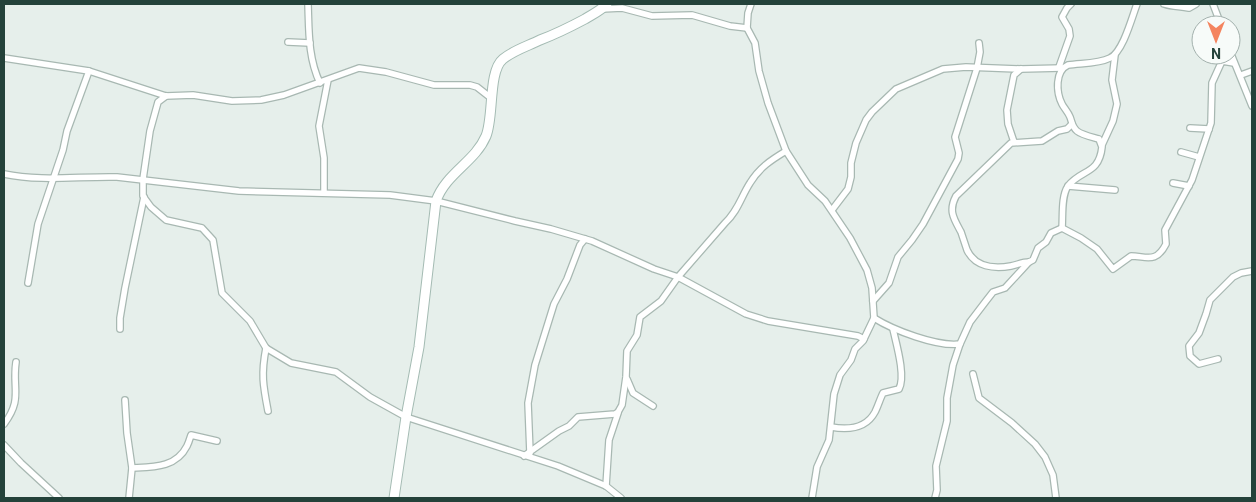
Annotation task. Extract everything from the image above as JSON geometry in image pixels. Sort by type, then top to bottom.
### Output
[{"type":"main road","points":[[394,498],[419,347],[436,201],[446,182],[474,154],[486,137],[491,118],[491,98],[496,69],[500,61],[565,30],[604,6]]},
{"type":"street","points":[[308,4],[314,70],[320,83]]},
{"type":"street","points":[[751,4],[747,28],[753,37],[759,71],[768,103],[786,152],[808,185],[826,201],[832,210],[850,238],[871,284],[874,318],[864,339],[855,349],[851,360],[840,375],[834,394],[828,442],[817,467],[812,498]]},
{"type":"street","points":[[1071,4],[1062,17],[1069,29],[1070,36],[1058,78],[1059,93],[1062,105],[1070,116],[1072,124],[1078,131],[1098,139],[1102,145]]},
{"type":"street","points":[[1062,228],[1064,198],[1068,186],[1075,179],[1094,168],[1114,118],[1117,104],[1112,80],[1115,55],[1121,46],[1137,4]]},
{"type":"street","points":[[1164,4],[1172,7],[1189,8],[1196,4]]},
{"type":"street","points":[[604,6],[622,8],[652,16],[692,16],[730,26],[747,28]]},
{"type":"street","points":[[288,42],[310,42]]},
{"type":"street","points":[[873,301],[889,283],[898,257],[922,224],[958,159],[959,153],[955,135],[977,68],[980,52],[979,43]]},
{"type":"street","points":[[832,210],[848,189],[856,142],[866,120],[890,94],[902,86],[943,70],[1061,68],[1104,60],[1115,55]]},
{"type":"street","points":[[4,58],[89,71],[166,96],[193,95],[232,101],[261,100],[284,95],[360,68],[386,72],[434,85],[470,85],[477,87],[491,98]]},
{"type":"street","points":[[1062,228],[1097,249],[1113,269],[1131,256],[1149,259],[1164,248],[1166,244],[1165,230],[1189,186],[1209,129],[1212,118],[1212,83],[1220,65]]},
{"type":"street","points":[[1235,65],[1241,75],[1252,106]]},
{"type":"street","points":[[1014,142],[1008,124],[1007,110],[1014,75],[1021,69]]},
{"type":"street","points":[[28,283],[38,224],[63,150],[67,131],[89,71]]},
{"type":"street","points":[[1241,75],[1252,71]]},
{"type":"street","points":[[324,192],[324,158],[320,122],[328,80]]},
{"type":"street","points":[[120,329],[125,288],[144,197],[143,179],[150,132],[156,106],[166,96]]},
{"type":"street","points":[[1029,262],[998,268],[977,263],[968,252],[953,218],[956,196],[976,179],[990,162],[1014,142],[1042,141],[1058,131],[1067,129],[1072,124]]},
{"type":"street","points":[[1190,128],[1209,129]]},
{"type":"street","points":[[606,486],[609,440],[623,400],[627,351],[637,335],[640,317],[661,301],[678,277],[738,210],[758,171],[764,165],[786,152]]},
{"type":"street","points":[[1181,152],[1199,157]]},
{"type":"street","points":[[4,174],[53,179],[98,176],[143,179],[239,191],[390,195],[436,201],[585,239],[619,252],[654,269],[678,277],[746,314],[761,319],[820,331],[858,336],[864,339]]},
{"type":"street","points":[[1173,183],[1189,186]]},
{"type":"street","points":[[1068,186],[1116,190]]},
{"type":"street","points":[[144,197],[151,207],[166,220],[202,228],[213,240],[222,293],[250,321],[266,348],[291,363],[336,372],[370,397],[406,417],[527,454],[606,486],[621,498]]},
{"type":"street","points":[[935,498],[937,490],[936,466],[947,421],[947,398],[952,365],[970,322],[993,292],[1005,288],[1033,260],[1038,248],[1046,242],[1051,233],[1062,228]]},
{"type":"street","points":[[527,454],[528,403],[535,364],[554,304],[567,280],[580,245],[585,239]]},
{"type":"street","points":[[1218,360],[1199,364],[1190,356],[1189,346],[1198,332],[1210,300],[1233,277],[1252,271]]},
{"type":"street","points":[[874,318],[893,329],[945,343],[960,344]]},
{"type":"street","points":[[831,427],[851,429],[864,424],[874,414],[883,393],[899,389],[901,385],[899,359],[893,329]]},
{"type":"street","points":[[266,348],[262,369],[263,388],[268,411]]},
{"type":"street","points":[[4,424],[15,404],[16,362]]},
{"type":"street","points":[[973,374],[979,398],[1030,439],[1045,457],[1053,475],[1056,498]]},
{"type":"street","points":[[626,377],[633,393],[653,406]]},
{"type":"street","points":[[125,400],[132,468],[129,498]]},
{"type":"street","points":[[527,454],[559,431],[570,426],[578,417],[615,414],[618,412]]},
{"type":"street","points":[[132,468],[158,467],[170,464],[185,449],[191,435],[217,441]]},
{"type":"street","points":[[4,445],[20,463],[59,498]]}]
